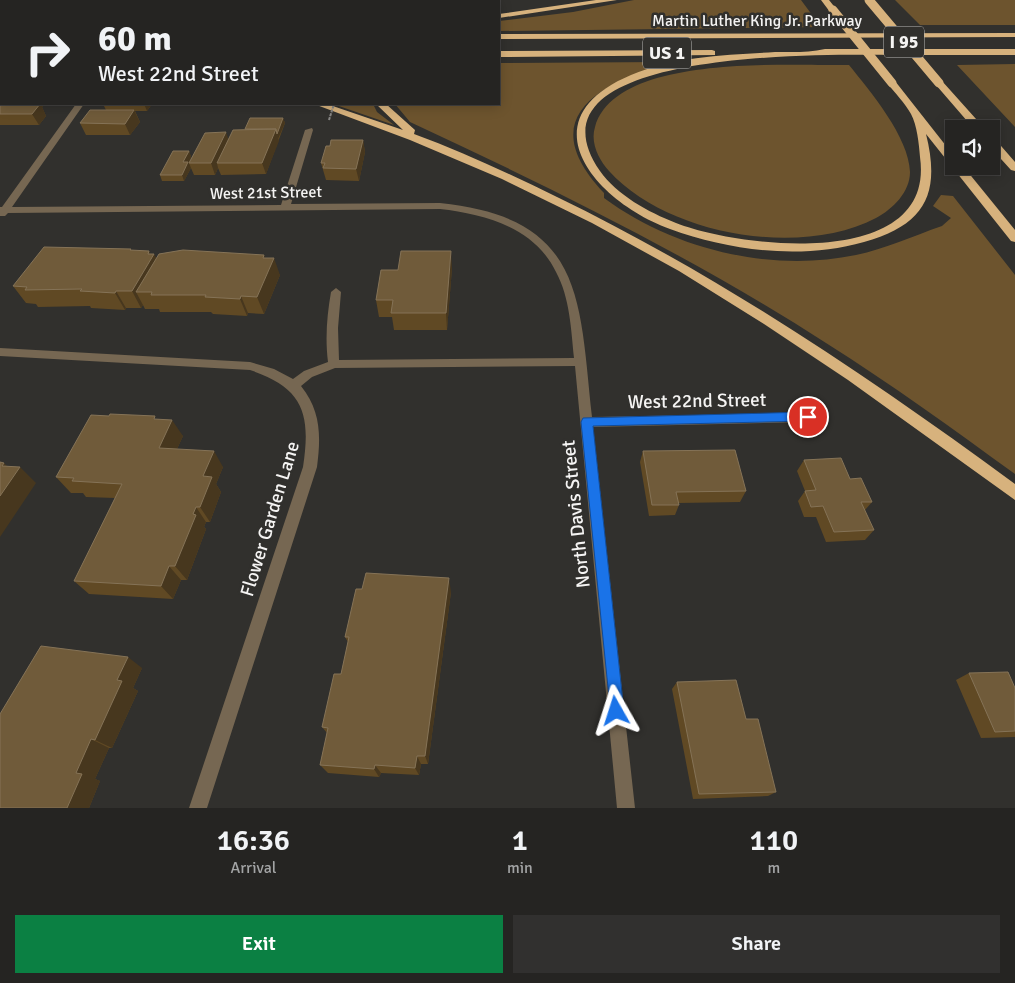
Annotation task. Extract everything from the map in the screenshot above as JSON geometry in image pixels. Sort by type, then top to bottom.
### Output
[{"type":"highway","points":[[500,16],[613,0]]},
{"type":"highway","name":"I 95","points":[[825,0],[945,152]]},
{"type":"highway","name":"I 95","points":[[869,0],[972,120]]},
{"type":"highway","name":"Martin Luther King Jr. Parkway","points":[[501,38],[1015,35]]},
{"type":"highway","points":[[835,52],[703,62],[635,77],[605,93],[584,114],[580,134],[584,155],[605,185],[623,200],[671,225],[701,235],[745,244],[771,246],[836,244],[863,239],[888,230],[904,220],[917,208],[924,194],[926,170],[916,117]]},
{"type":"highway","name":"Martin Luther King Jr. Parkway","points":[[500,54],[1015,52]]},
{"type":"highway","points":[[323,105],[455,153]]},
{"type":"highway","points":[[382,105],[412,133],[531,187],[624,234],[738,300],[908,414],[1015,494]]},
{"type":"highway","points":[[1000,151],[1015,168]]},
{"type":"highway","points":[[964,175],[1015,238]]},
{"type":"street","points":[[2,212],[79,105]]},
{"type":"street","points":[[285,208],[309,130]]},
{"type":"street","name":"West 21st Street","points":[[2,212],[440,206],[463,208],[498,218],[526,233]]},
{"type":"street","name":"North Davis Street","points":[[526,233],[549,254],[560,269],[574,312],[626,808]]},
{"type":"street","points":[[334,364],[331,329],[336,292]]},
{"type":"street","name":"Flower Garden Lane","points":[[0,352],[228,363],[275,372],[294,385],[307,402],[313,422],[315,441],[310,467],[198,808]]},
{"type":"street","points":[[294,385],[308,374],[334,364],[580,362]]},
{"type":"street","name":"West 22nd Street","points":[[587,422],[808,417]]},
{"type":"path","points":[[329,120],[334,105]]},
{"type":"shaded area","points":[[634,0],[801,0],[821,27],[500,31],[500,21],[573,12]]},
{"type":"shaded area","points":[[895,0],[1015,0],[1015,25],[920,25]]},
{"type":"shaded area","points":[[665,62],[666,65],[616,83],[597,95],[582,109],[574,126],[574,145],[584,167],[604,193],[604,198],[631,216],[660,231],[691,243],[757,258],[790,261],[823,260],[856,255],[888,246],[942,226],[951,218],[933,206],[941,195],[953,196],[1015,275],[1015,474],[874,374],[776,312],[622,225],[410,122],[396,105],[500,105],[500,63]]},
{"type":"shaded area","points":[[1015,64],[1015,127],[957,65]]},
{"type":"shaded area","points":[[849,65],[877,101],[896,130],[908,158],[910,172],[904,193],[894,205],[876,218],[845,230],[810,237],[773,238],[699,225],[664,211],[634,193],[609,171],[596,151],[595,127],[609,103],[635,86],[669,75],[707,69],[747,66]]},
{"type":"shaded area","points":[[336,105],[374,105],[377,112],[394,125]]},
{"type":"building","points":[[0,105],[39,105],[32,114],[0,114]]},
{"type":"building","points":[[90,110],[134,110],[125,124],[80,123]]},
{"type":"building","points":[[250,118],[283,118],[277,134],[276,129],[245,129]]},
{"type":"building","points":[[276,129],[262,163],[217,163],[233,130]]},
{"type":"building","points":[[226,132],[211,163],[189,163],[205,133]]},
{"type":"building","points":[[331,140],[363,140],[356,169],[323,168],[325,163],[321,163],[326,146],[330,146]]},
{"type":"building","points":[[173,151],[189,151],[183,162],[188,162],[182,175],[160,175]]},
{"type":"building","points":[[44,247],[131,249],[149,251],[148,254],[154,254],[132,291],[116,291],[115,293],[80,291],[82,289],[25,290],[27,287],[13,286]]},
{"type":"building","points":[[183,250],[264,255],[263,258],[274,258],[257,297],[241,296],[240,299],[205,297],[206,295],[151,295],[152,292],[136,292],[159,254]]},
{"type":"building","points":[[401,251],[451,251],[446,313],[391,313],[393,300],[376,300],[381,270],[398,270]]},
{"type":"building","points":[[110,414],[155,416],[154,419],[172,420],[159,448],[214,451],[203,476],[212,477],[200,507],[196,507],[193,514],[196,515],[175,566],[169,566],[161,586],[74,581],[122,484],[72,481],[74,478],[56,477],[91,415],[109,416]]},
{"type":"building","points":[[735,450],[746,491],[676,492],[679,505],[652,505],[643,451]]},
{"type":"building","points":[[841,458],[850,479],[861,478],[872,502],[861,502],[874,530],[834,532],[823,506],[811,507],[805,491],[816,490],[804,460]]},
{"type":"building","points":[[0,462],[4,463],[2,466],[20,467],[0,496]]},
{"type":"building","points":[[366,573],[449,578],[425,756],[417,756],[415,768],[375,765],[374,769],[320,765],[328,728],[322,727],[334,674],[341,674],[349,637],[345,637],[356,589],[362,589]]},
{"type":"building","points":[[41,646],[128,657],[117,680],[122,681],[95,740],[91,739],[76,773],[82,774],[67,808],[0,808],[0,714]]},
{"type":"building","points":[[1008,672],[1015,688],[1015,731],[995,732],[969,673]]},
{"type":"building","points":[[736,680],[746,719],[758,719],[776,792],[699,794],[677,682]]},
{"type":"route","points":[[616,711],[587,422],[808,417]]}]
